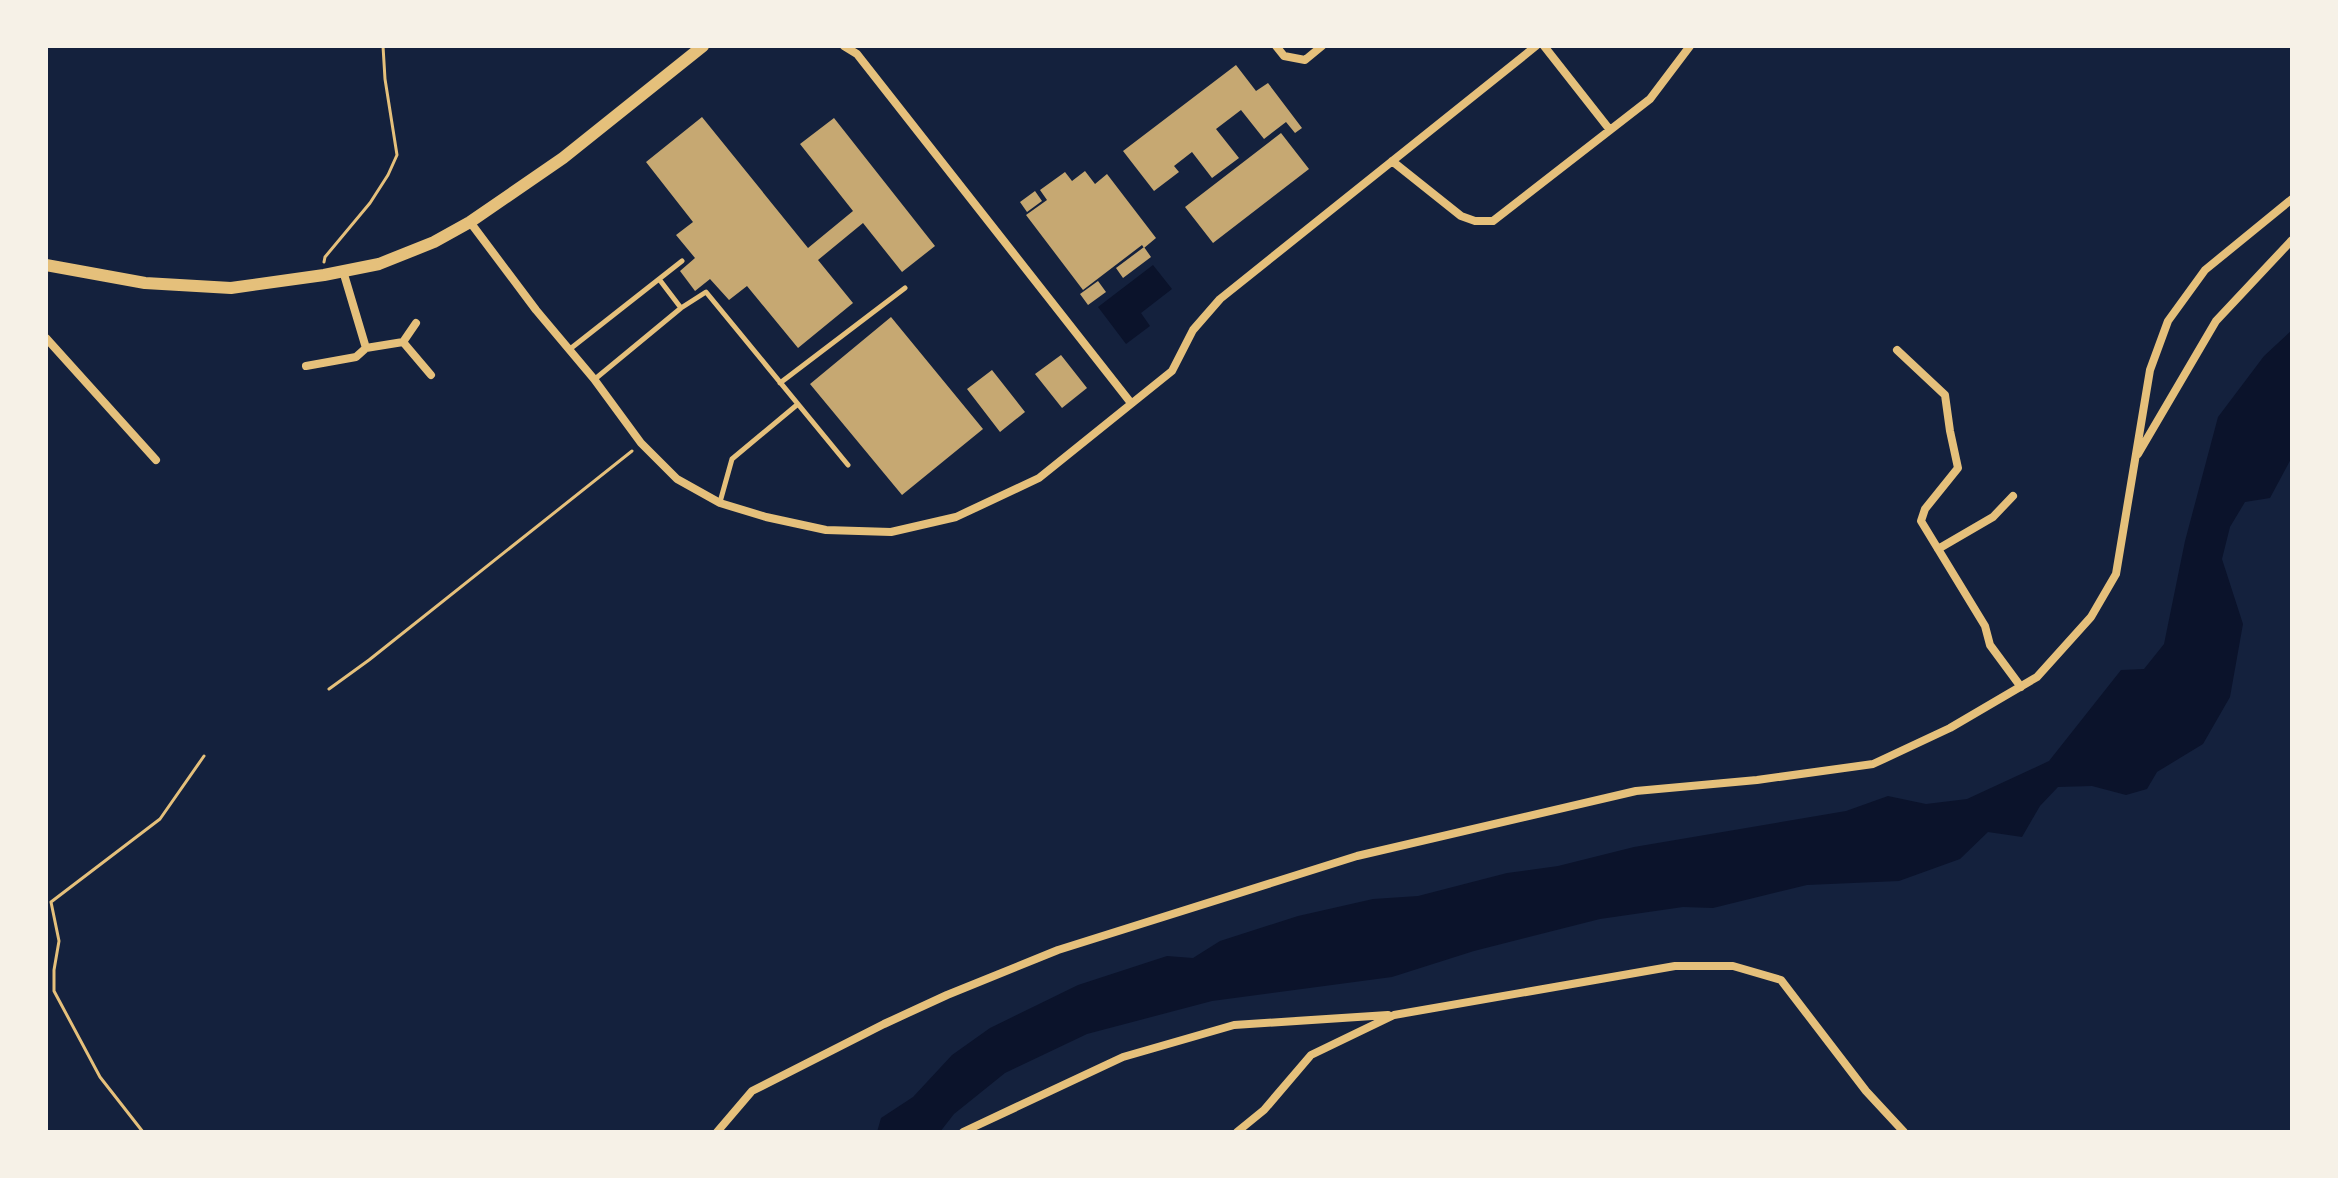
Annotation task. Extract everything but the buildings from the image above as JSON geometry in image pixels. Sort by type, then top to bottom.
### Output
[{"type":"street","points":[[46,265],[145,283],[231,288],[379,264],[434,242],[470,222],[563,158],[703,46]]},
{"type":"street","points":[[844,46],[857,54],[1131,403]]},
{"type":"street","points":[[1276,46],[1284,56],[1305,60],[1322,46]]},
{"type":"street","points":[[470,222],[641,443],[677,479],[720,503],[766,517],[826,530],[891,532],[956,517],[1039,478],[1172,371],[1193,330],[1220,299],[1536,46]]},
{"type":"street","points":[[1544,46],[1610,130]]},
{"type":"street","points":[[1392,161],[1461,216],[1475,221],[1493,221],[1650,99],[1690,46]]},
{"type":"street","points":[[717,1132],[752,1091],[763,1085],[947,995],[1058,950],[1357,856],[1636,791],[1757,780],[1873,764],[1950,728],[2021,687],[2037,677],[2091,617],[2116,574],[2150,370],[2168,321],[2205,270],[2292,199]]},
{"type":"street","points":[[2134,462],[2216,321],[2292,240]]},
{"type":"street","points":[[343,271],[366,348]]},
{"type":"street","points":[[306,366],[356,357],[366,348],[403,342],[416,323]]},
{"type":"street","points":[[46,338],[156,460]]},
{"type":"street","points":[[403,342],[431,375]]},
{"type":"street","points":[[1897,350],[1945,395],[1958,468],[1925,509],[1921,521],[1985,626],[1990,645],[2021,687]]},
{"type":"street","points":[[1938,549],[1993,517],[2013,496]]},
{"type":"street","points":[[963,1132],[1123,1057],[1234,1025],[1394,1015],[1675,966],[1733,966],[1781,980],[1866,1091],[1904,1132]]},
{"type":"street","points":[[1237,1132],[1264,1110],[1311,1055],[1394,1015]]},
{"type":"lane","points":[[570,349],[682,261]]},
{"type":"lane","points":[[659,279],[681,308]]},
{"type":"lane","points":[[780,383],[905,288]]},
{"type":"lane","points":[[594,379],[681,308],[706,292],[848,465]]},
{"type":"lane","points":[[720,503],[732,459],[798,404]]},
{"type":"path","points":[[324,275],[325,257],[370,203],[397,155],[383,46]]},
{"type":"path","points":[[329,689],[641,443]]},
{"type":"path","points":[[143,1132],[100,1077],[54,991],[59,941],[51,902],[160,819],[204,756]]},
{"type":"water","points":[[1153,265],[1172,289],[1141,313],[1150,326],[1126,344],[1098,307]]},
{"type":"water","points":[[2292,330],[2292,457],[2270,498],[2245,502],[2230,527],[2222,559],[2243,624],[2230,697],[2203,744],[2157,772],[2147,789],[2126,795],[2092,786],[2058,787],[2040,806],[2022,837],[1988,832],[1960,859],[1899,881],[1807,885],[1713,908],[1683,907],[1600,919],[1474,951],[1392,977],[1212,1001],[1087,1034],[1005,1073],[954,1114],[940,1132],[877,1132],[881,1118],[913,1097],[952,1055],[990,1028],[1078,985],[1167,956],[1193,958],[1220,941],[1298,916],[1373,899],[1418,896],[1507,873],[1558,866],[1634,847],[1846,811],[1888,796],[1926,804],[1967,799],[2049,761],[2121,670],[2144,669],[2164,644],[2185,541],[2218,417],[2264,356]]}]
